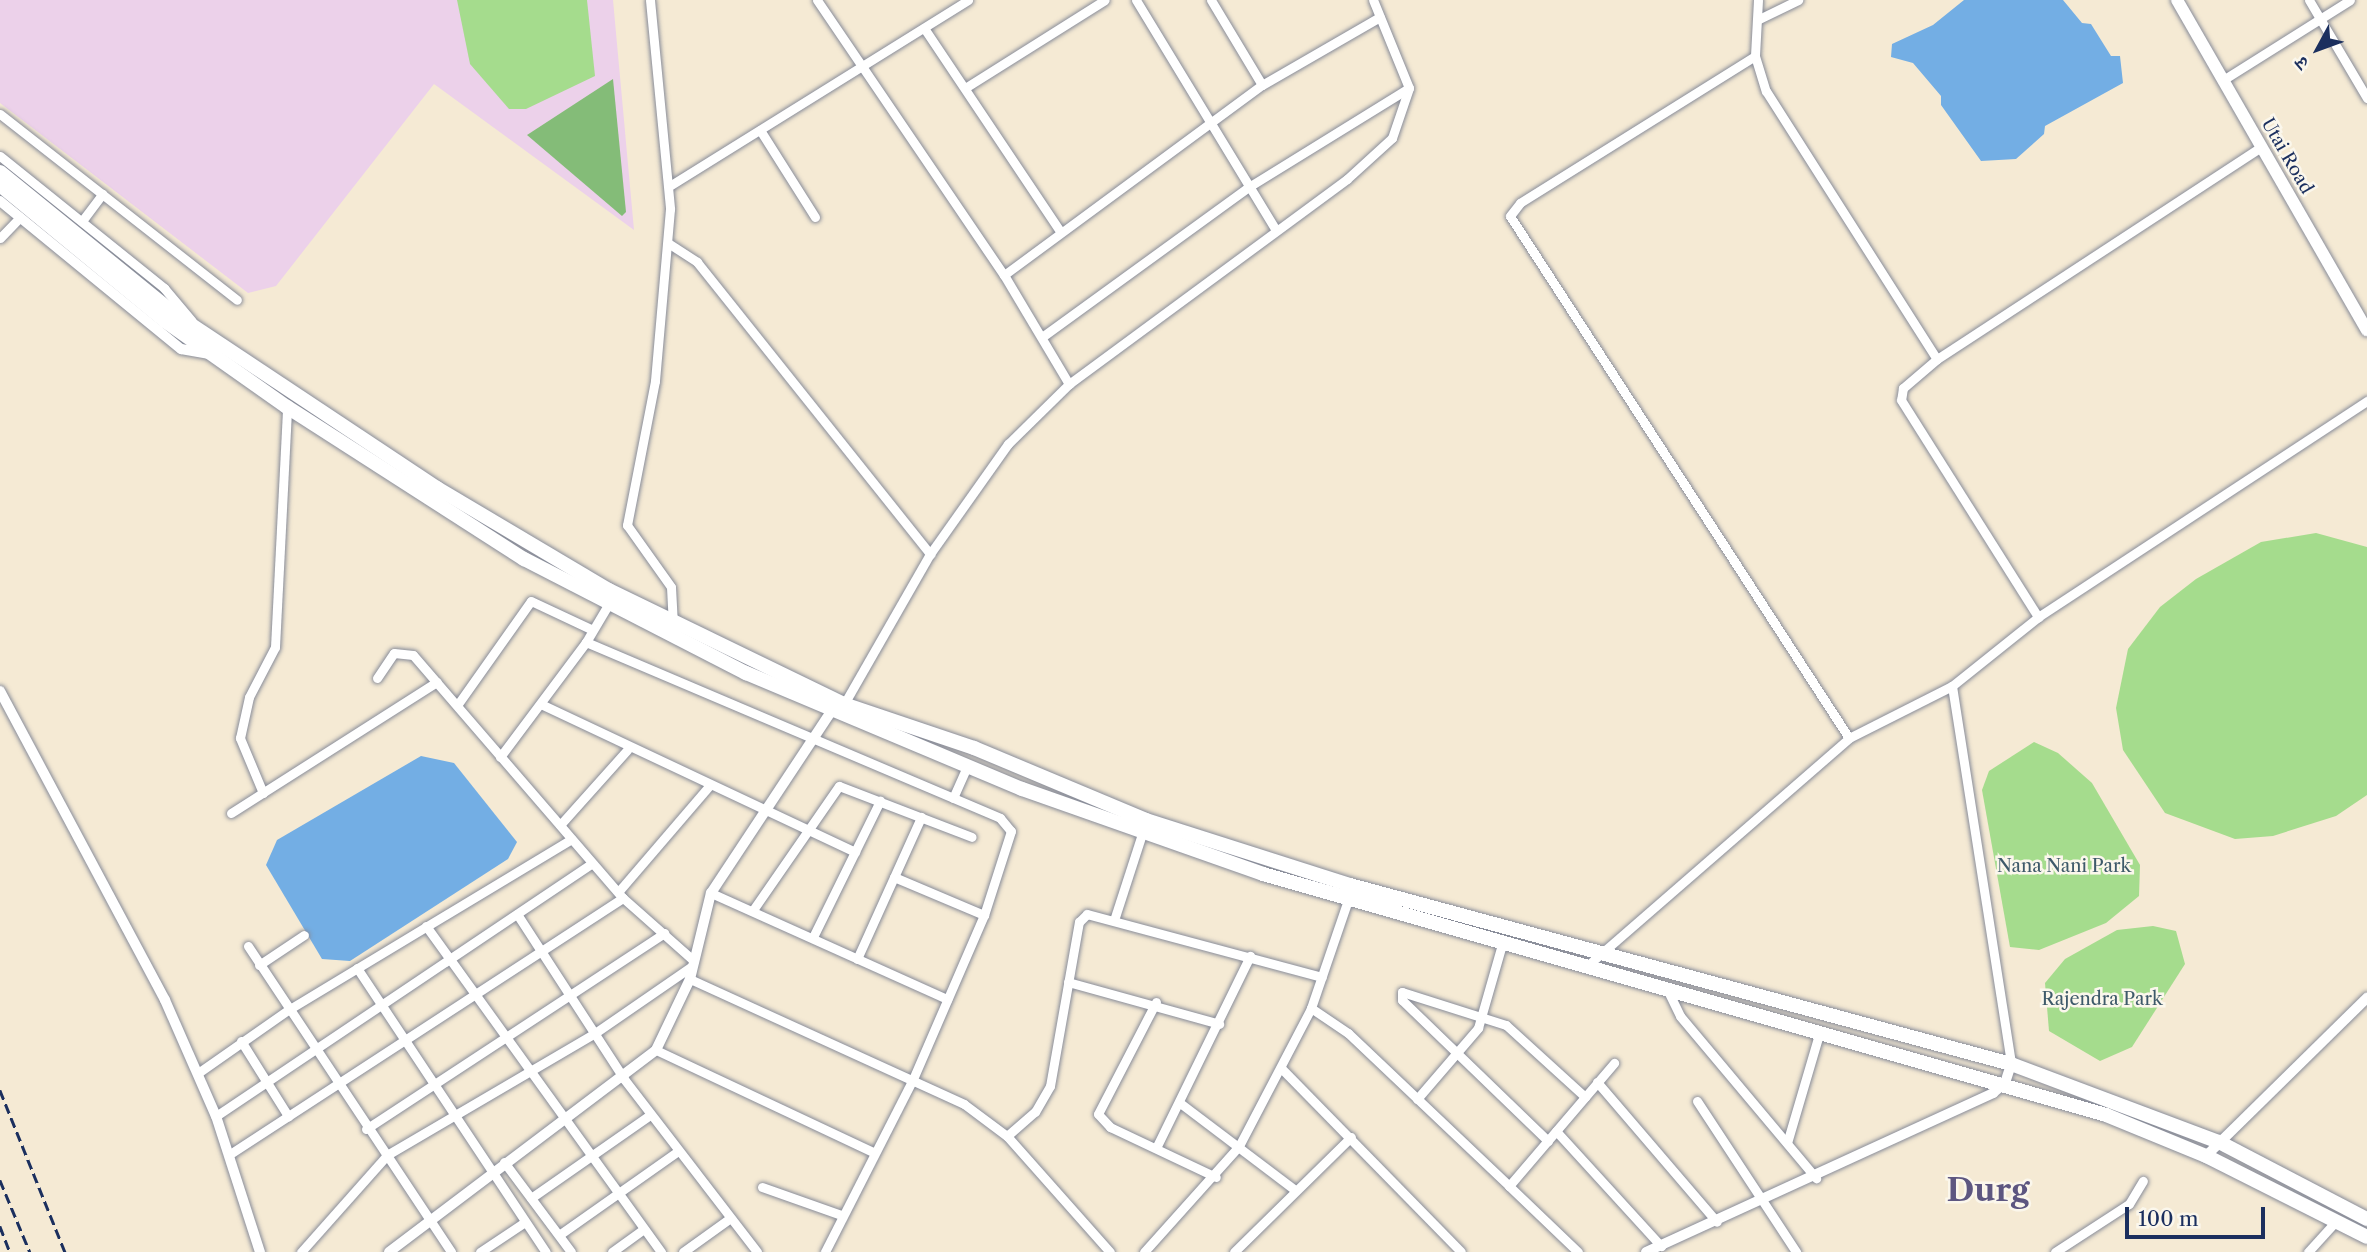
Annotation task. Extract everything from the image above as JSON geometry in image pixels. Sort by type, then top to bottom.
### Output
[{"type":"main road","name":"Utai Road","points":[[2177,0],[2367,330]]},
{"type":"main road","points":[[0,172],[210,354],[287,407],[524,559],[608,605],[828,709],[1142,834],[1587,967],[1666,986],[2005,1083],[2206,1156],[2366,1234]]},
{"type":"main road","points":[[0,185],[168,317],[193,323],[436,488],[673,622],[844,704],[974,748],[1146,820],[1350,885],[1604,950],[2011,1064],[2219,1142],[2367,1219]]},
{"type":"street","points":[[650,0],[671,185],[655,381],[627,525],[671,587],[673,622]]},
{"type":"street","points":[[817,0],[865,65],[1004,275],[1069,384]]},
{"type":"street","points":[[671,185],[968,0]]},
{"type":"street","points":[[965,88],[1105,0]]},
{"type":"street","points":[[1136,0],[1207,124],[1276,230]]},
{"type":"street","points":[[1212,0],[1262,85]]},
{"type":"street","points":[[389,1252],[428,1217],[488,1172],[624,1079],[656,1050],[690,979],[711,893],[766,813],[828,709],[844,704],[930,554],[1008,444],[1069,384],[1276,230],[1392,138],[1409,88],[1373,0]]},
{"type":"street","points":[[1758,0],[1755,56],[1766,90],[1937,359]]},
{"type":"street","points":[[1757,20],[1798,0]]},
{"type":"street","points":[[2309,0],[2367,98]]},
{"type":"street","points":[[2223,80],[2350,0]]},
{"type":"street","points":[[1004,275],[1060,231],[1262,85],[1380,17]]},
{"type":"street","points":[[924,28],[1060,231]]},
{"type":"street","points":[[1755,56],[1520,203],[1510,216],[1849,738]]},
{"type":"street","points":[[1042,337],[1247,188],[1409,88]]},
{"type":"street","points":[[0,114],[237,300]]},
{"type":"street","points":[[761,130],[815,217]]},
{"type":"street","points":[[2038,617],[1901,401],[1903,388],[1937,359],[2261,147]]},
{"type":"street","points":[[0,156],[175,297],[193,323]]},
{"type":"street","points":[[82,221],[102,194]]},
{"type":"street","points":[[0,201],[181,349],[210,354]]},
{"type":"street","points":[[0,238],[20,217]]},
{"type":"street","points":[[668,243],[697,262],[930,554]]},
{"type":"street","points":[[1587,967],[1849,738],[1952,686],[2038,617],[2367,401]]},
{"type":"street","points":[[263,793],[240,738],[249,697],[275,648],[287,407]]},
{"type":"street","points":[[458,704],[531,601],[593,630]]},
{"type":"street","points":[[500,757],[543,705],[608,605]]},
{"type":"street","points":[[586,642],[758,720],[811,737],[954,794],[1000,818],[1011,831],[984,915],[913,1079],[873,1152],[825,1252]]},
{"type":"street","points":[[377,678],[401,650],[458,704],[592,863],[692,963]]},
{"type":"street","points":[[232,813],[436,682]]},
{"type":"street","points":[[1646,1252],[1767,1202],[2005,1083],[2011,1064],[1952,686]]},
{"type":"street","points":[[0,691],[198,1073],[230,1153],[260,1252]]},
{"type":"street","points":[[543,705],[627,750],[855,852]]},
{"type":"street","points":[[560,825],[627,750]]},
{"type":"street","points":[[954,794],[967,766]]},
{"type":"street","points":[[753,910],[839,786],[972,837]]},
{"type":"street","points":[[230,1153],[541,951],[621,894],[708,787]]},
{"type":"street","points":[[813,937],[880,801]]},
{"type":"street","points":[[857,959],[921,817]]},
{"type":"street","points":[[1115,917],[1142,834]]},
{"type":"street","points":[[198,1073],[288,1010],[571,839]]},
{"type":"street","points":[[216,1116],[592,863]]},
{"type":"street","points":[[894,877],[984,915]]},
{"type":"street","points":[[711,893],[947,999]]},
{"type":"street","points":[[1144,1252],[1216,1177],[1239,1146],[1311,1008],[1349,897]]},
{"type":"street","points":[[517,914],[624,1079],[751,1250]]},
{"type":"street","points":[[1005,1134],[1035,1112],[1050,1086],[1082,917],[1115,917],[1322,977]]},
{"type":"street","points":[[426,926],[472,996],[661,1252]]},
{"type":"street","points":[[366,1129],[664,933]]},
{"type":"street","points":[[259,965],[304,935]]},
{"type":"street","points":[[1417,1099],[1459,1055],[1482,1015],[1503,941]]},
{"type":"street","points":[[248,946],[335,1085],[387,1155],[451,1252]]},
{"type":"street","points":[[1156,1147],[1219,1024],[1250,956]]},
{"type":"street","points":[[301,1252],[387,1155],[595,1033],[692,963]]},
{"type":"street","points":[[357,968],[488,1172],[546,1252]]},
{"type":"street","points":[[690,979],[913,1079],[992,1123],[1005,1134],[1110,1252]]},
{"type":"street","points":[[1068,982],[1156,1002],[1219,1024]]},
{"type":"street","points":[[1666,986],[1680,1016],[1816,1178]]},
{"type":"street","points":[[1548,1141],[1400,994],[1482,1015],[1526,1040],[1585,1097]]},
{"type":"street","points":[[2206,1156],[2367,998]]},
{"type":"street","points":[[1156,1002],[1098,1110],[1110,1127],[1216,1177]]},
{"type":"street","points":[[1311,1008],[1348,1033],[1578,1252]]},
{"type":"street","points":[[1787,1143],[1821,1030]]},
{"type":"street","points":[[241,1041],[288,1116]]},
{"type":"street","points":[[656,1050],[873,1152]]},
{"type":"street","points":[[1509,1186],[1614,1063]]},
{"type":"street","points":[[1281,1068],[1461,1252]]},
{"type":"street","points":[[1597,1082],[1717,1222]]},
{"type":"street","points":[[1697,1101],[1767,1202],[1796,1252]]},
{"type":"street","points":[[1180,1103],[1295,1191]]},
{"type":"street","points":[[531,1198],[650,1115]]},
{"type":"street","points":[[1556,1131],[1661,1245]]},
{"type":"street","points":[[1234,1252],[1351,1137]]},
{"type":"street","points":[[559,1235],[678,1150]]},
{"type":"street","points":[[504,1162],[571,1252]]},
{"type":"street","points":[[2055,1252],[2129,1204],[2143,1181]]},
{"type":"street","points":[[762,1187],[841,1216]]},
{"type":"street","points":[[683,1252],[729,1219]]},
{"type":"street","points":[[2308,1252],[2337,1220]]},
{"type":"street","points":[[480,1252],[525,1222]]},
{"type":"street","points":[[612,1252],[644,1228]]},
{"type":"street","points":[[1092,1252],[1101,1243]]},
{"type":"shaded area","points":[[0,0],[613,0],[634,230],[434,84],[276,286],[248,293],[0,103]]},
{"type":"green space","points":[[457,0],[587,0],[595,76],[526,109],[509,109],[470,64]]},
{"type":"green space","points":[[613,79],[626,212],[622,216],[527,135]]},
{"type":"green space","points":[[2316,533],[2367,547],[2367,795],[2336,816],[2273,836],[2235,839],[2165,813],[2123,750],[2116,708],[2128,649],[2160,607],[2196,579],[2261,542]]},
{"type":"green space","name":"Nana Nani Park","points":[[2034,742],[2058,753],[2092,783],[2140,865],[2139,896],[2106,923],[2039,950],[2010,947],[1982,790],[1989,771]]},
{"type":"green space","name":"Rajendra Park","points":[[2153,926],[2176,931],[2185,964],[2132,1047],[2100,1061],[2049,1031],[2045,983],[2065,959],[2117,930]]},
{"type":"water","points":[[1964,0],[2063,0],[2082,23],[2091,24],[2111,56],[2120,56],[2123,83],[2045,126],[2044,134],[2016,159],[1981,161],[1941,105],[1941,96],[1913,63],[1891,57],[1892,44],[1933,25]]},
{"type":"water","points":[[421,756],[454,763],[517,842],[508,859],[350,961],[322,959],[266,865],[277,840]]},
{"type":"railway","points":[[0,1090],[65,1252]]},
{"type":"railway","points":[[0,1180],[30,1252]]},
{"type":"railway","points":[[0,1226],[10,1252]]},
{"type":"district","name":"Durg","points":[[1988,1190]]}]
